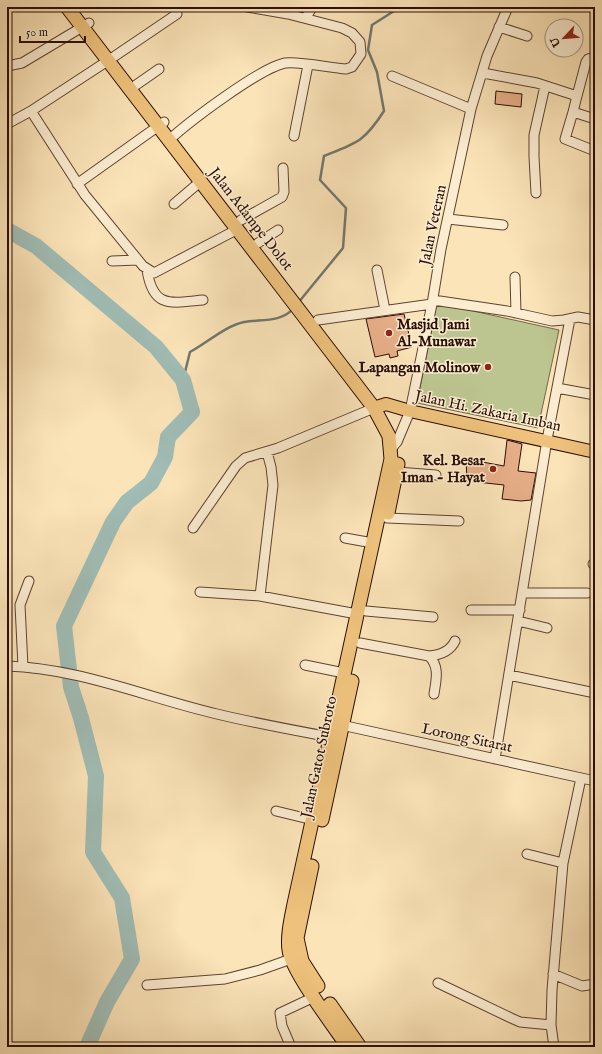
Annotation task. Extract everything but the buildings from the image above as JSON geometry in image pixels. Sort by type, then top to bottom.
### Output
[{"type":"highway","name":"Jalan Adampe Dolot","points":[[68,7],[86,25],[112,58],[161,124],[296,297],[377,406]]},
{"type":"highway","name":"Jalan Adampe Dolot","points":[[77,7],[86,25]]},
{"type":"highway","name":"Jalan Adampe Dolot","points":[[112,58],[136,85],[161,124]]},
{"type":"highway","name":"Jalan Adampe Dolot","points":[[172,137],[201,181],[240,225],[258,242],[296,297]]},
{"type":"highway","name":"Jalan Adampe Dolot","points":[[305,309],[318,320],[377,406],[394,452]]},
{"type":"highway","name":"Jalan Gatot Subroto","points":[[348,1047],[314,997],[286,961],[288,940],[298,909],[338,724],[360,643],[362,612],[373,543],[397,472],[394,452]]},
{"type":"highway","name":"Jalan Gatot Subroto","points":[[360,1047],[319,989],[302,961],[297,938],[298,909],[313,820],[330,737],[338,724],[344,673],[387,518],[386,505],[394,452]]},
{"type":"main road","name":"Jalan Hi. Zakaria Imban","points":[[377,406],[386,404],[410,411],[547,440],[595,452]]},
{"type":"street","points":[[306,18],[312,7]]},
{"type":"street","name":"Jalan Veteran","points":[[394,452],[410,411],[471,109],[487,56],[508,7]]},
{"type":"street","points":[[172,137],[222,99],[278,65],[291,63],[346,69],[356,63],[361,54],[360,42],[352,33],[306,18],[250,8]]},
{"type":"street","points":[[7,124],[31,111],[177,14]]},
{"type":"street","points":[[7,66],[16,66],[22,63],[86,25]]},
{"type":"street","points":[[499,27],[526,36]]},
{"type":"street","points":[[595,57],[588,59],[586,62],[565,139],[595,151]]},
{"type":"street","points":[[294,136],[308,65]]},
{"type":"street","points":[[136,85],[159,69]]},
{"type":"street","points":[[483,73],[545,86],[577,96]]},
{"type":"street","points":[[392,76],[471,109]]},
{"type":"street","points":[[536,193],[534,135],[545,86]]},
{"type":"street","points":[[31,111],[77,184],[146,270],[151,287],[158,296],[165,302],[173,303],[203,300]]},
{"type":"street","points":[[573,112],[595,119]]},
{"type":"street","points":[[77,184],[161,124]]},
{"type":"street","points":[[146,270],[154,273],[240,225],[282,197],[284,192],[283,168]]},
{"type":"street","points":[[174,204],[201,181]]},
{"type":"street","points":[[448,219],[503,225]]},
{"type":"street","points":[[258,242],[278,230]]},
{"type":"street","points":[[112,261],[138,260]]},
{"type":"street","points":[[377,270],[385,310]]},
{"type":"street","points":[[515,277],[516,312]]},
{"type":"street","points":[[318,320],[432,302],[516,312],[552,321],[578,317],[595,320]]},
{"type":"street","points":[[495,759],[547,440],[570,319]]},
{"type":"street","points":[[557,388],[595,395]]},
{"type":"street","points":[[193,528],[239,462],[245,458],[267,452],[377,406]]},
{"type":"street","points":[[260,596],[273,485],[271,467],[267,452]]},
{"type":"street","points":[[397,472],[436,475]]},
{"type":"street","points":[[387,518],[459,521]]},
{"type":"street","points":[[345,538],[373,543]]},
{"type":"street","points":[[23,666],[20,605],[29,581]]},
{"type":"street","points":[[200,592],[260,596],[362,612],[433,617]]},
{"type":"street","points":[[523,593],[587,594]]},
{"type":"street","points":[[471,610],[520,610]]},
{"type":"street","points":[[518,621],[547,628]]},
{"type":"street","points":[[360,643],[429,656],[446,652],[455,641]]},
{"type":"street","points":[[429,656],[434,662],[436,668],[434,694]]},
{"type":"street","points":[[305,665],[344,673]]},
{"type":"street","points":[[7,666],[23,666],[81,677],[217,714],[330,737]]},
{"type":"street","points":[[509,675],[595,694]]},
{"type":"street","name":"Lorong Sitarat","points":[[338,724],[595,781]]},
{"type":"street","points":[[554,1047],[551,1025],[552,982],[563,863],[581,778]]},
{"type":"street","points":[[276,811],[313,820]]},
{"type":"street","points":[[527,854],[563,863]]},
{"type":"street","points":[[147,985],[225,979],[286,961]]},
{"type":"street","points":[[552,982],[582,986],[595,984]]},
{"type":"street","points":[[438,983],[520,1022],[551,1025]]},
{"type":"street","points":[[291,1047],[282,1026],[280,1012],[314,997]]},
{"type":"green space","name":"Lapangan Molinow","points":[[437,303],[559,330],[538,428],[417,403]]},
{"type":"waterway","points":[[298,303],[343,248],[346,208],[320,180],[324,156],[359,140],[371,129],[384,111],[377,72],[368,50],[372,25],[394,11],[404,7]]},
{"type":"waterway","points":[[7,230],[36,246],[156,347],[183,380],[192,412],[168,437],[165,457],[151,483],[127,502],[113,522],[64,626],[71,687],[81,718],[96,776],[93,852],[122,898],[132,959],[107,1002],[87,1047]]},
{"type":"waterway","points":[[183,380],[190,352],[196,348],[237,324],[270,320],[283,316],[294,308]]},
{"type":"place","name":"Masjid Jami Al-Munawar","points":[[389,333]]},
{"type":"place","name":"Lapangan Molinow","points":[[488,367]]},
{"type":"place","name":"Kel. Besar Iman - Hayat","points":[[493,469]]}]
